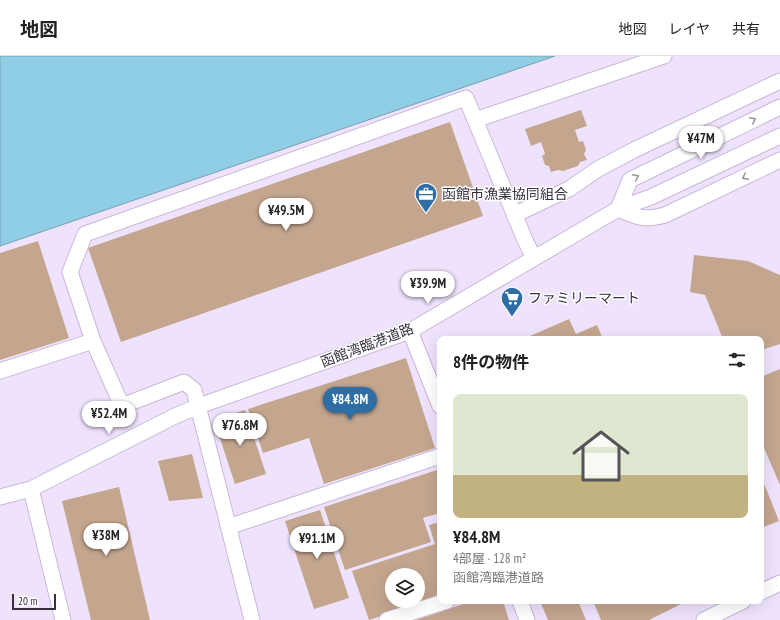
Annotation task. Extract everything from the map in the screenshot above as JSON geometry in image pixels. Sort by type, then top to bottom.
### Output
[{"type":"street","points":[[475,120],[664,56]]},
{"type":"street","points":[[514,215],[569,189],[598,169],[634,150],[780,81]]},
{"type":"street","points":[[252,620],[194,390],[184,382],[122,406],[93,341],[70,272],[85,234],[466,98],[514,215],[534,258]]},
{"type":"street","points":[[780,107],[630,180],[618,209],[636,216],[650,219],[665,215],[780,160]]},
{"type":"street","name":"函館湾臨港道路","points":[[0,497],[31,489],[176,416],[199,406],[410,331],[618,209],[651,197],[780,136]]},
{"type":"street","points":[[410,331],[437,398]]},
{"type":"street","points":[[0,371],[93,341]]},
{"type":"street","points":[[228,527],[437,457]]},
{"type":"street","points":[[31,489],[64,620]]},
{"type":"street","points":[[764,591],[780,583]]},
{"type":"street","points":[[387,620],[438,604]]},
{"type":"street","points":[[521,604],[527,620]]},
{"type":"street","points":[[704,620],[737,604]]},
{"type":"water","points":[[0,56],[555,56],[0,246]]},
{"type":"building","points":[[581,110],[587,126],[575,130],[579,142],[583,141],[586,150],[584,154],[587,160],[580,162],[578,166],[563,171],[558,170],[551,172],[549,166],[545,165],[542,156],[545,154],[541,142],[531,146],[525,129]]},
{"type":"building","points":[[450,122],[483,216],[121,342],[88,248]]},
{"type":"building","points":[[38,241],[69,338],[0,360],[0,253]]},
{"type":"building","points":[[694,255],[748,261],[780,275],[780,344],[764,349],[764,336],[722,336],[705,295],[690,292]]},
{"type":"building","points":[[569,319],[576,334],[597,325],[602,336],[530,336]]},
{"type":"building","points":[[406,358],[435,448],[324,484],[309,438],[263,453],[248,409]]},
{"type":"building","points":[[780,369],[780,485],[764,448],[764,376]]},
{"type":"building","points":[[245,410],[266,474],[235,484],[214,420]]},
{"type":"building","points":[[192,454],[203,498],[169,501],[158,461]]},
{"type":"building","points":[[437,470],[437,514],[423,518],[431,542],[345,570],[324,507]]},
{"type":"building","points":[[764,484],[779,521],[764,527]]},
{"type":"building","points":[[119,487],[150,620],[91,620],[62,501]]},
{"type":"building","points":[[320,510],[349,598],[314,609],[285,521]]},
{"type":"building","points":[[437,523],[437,598],[425,602],[425,568],[385,568],[385,608],[406,608],[369,620],[352,571],[435,544],[429,525]]},
{"type":"building","points":[[463,604],[504,604],[509,620],[416,620]]},
{"type":"building","points":[[541,604],[579,604],[586,620],[548,620]]},
{"type":"building","points":[[594,604],[681,604],[649,620],[601,620]]},
{"type":"place","name":"函館市漁業協同組合","points":[[426,214]]},
{"type":"place","name":"ファミリーマート","points":[[512,318]]}]
